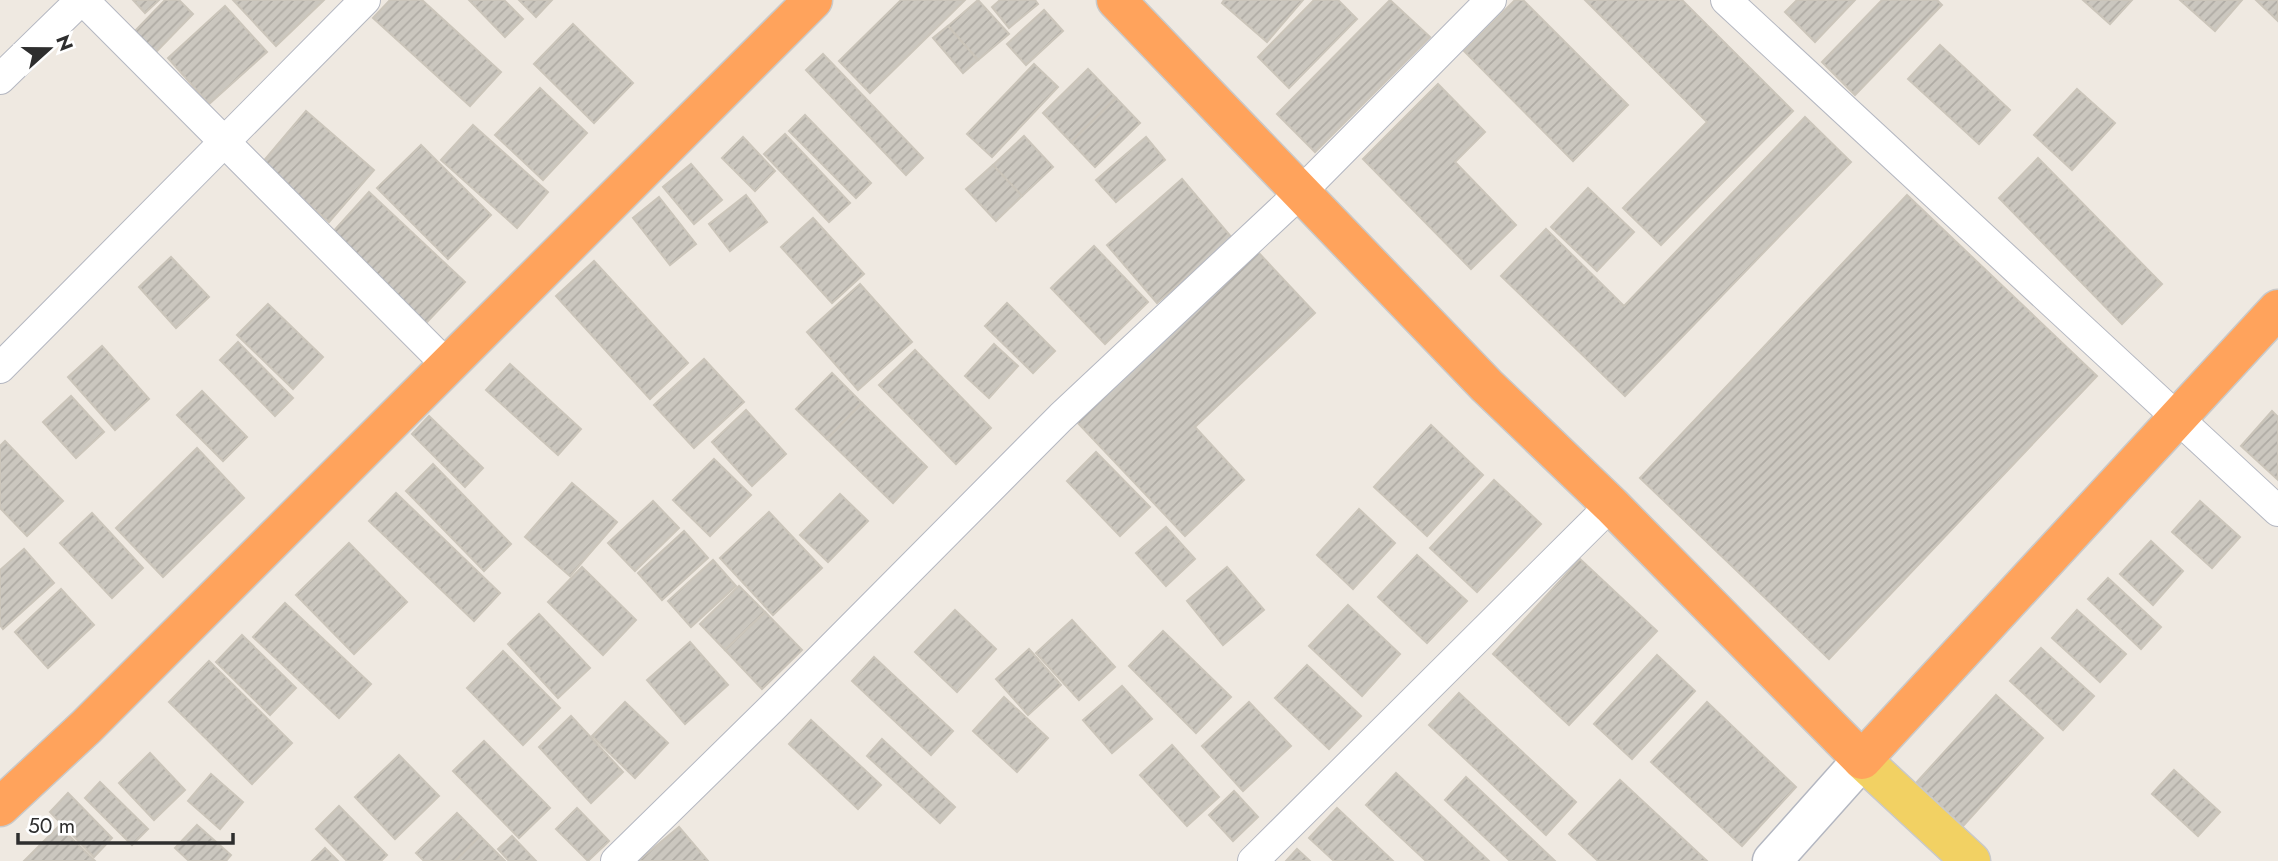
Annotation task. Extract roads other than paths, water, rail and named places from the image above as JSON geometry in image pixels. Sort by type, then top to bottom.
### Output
[{"type":"highway","points":[[0,807],[86,727],[813,0]]},
{"type":"highway","points":[[1116,0],[1487,386],[1611,505],[1862,760],[2278,309]]},
{"type":"main road","points":[[1862,760],[1971,861]]},
{"type":"street","points":[[0,79],[82,0],[447,365]]},
{"type":"street","points":[[0,368],[365,0]]},
{"type":"street","points":[[616,861],[1061,416],[1301,192],[1491,0]]},
{"type":"street","points":[[1726,0],[2278,511]]},
{"type":"street","points":[[1253,861],[1611,505]]},
{"type":"street","points":[[1772,861],[1862,760]]}]
